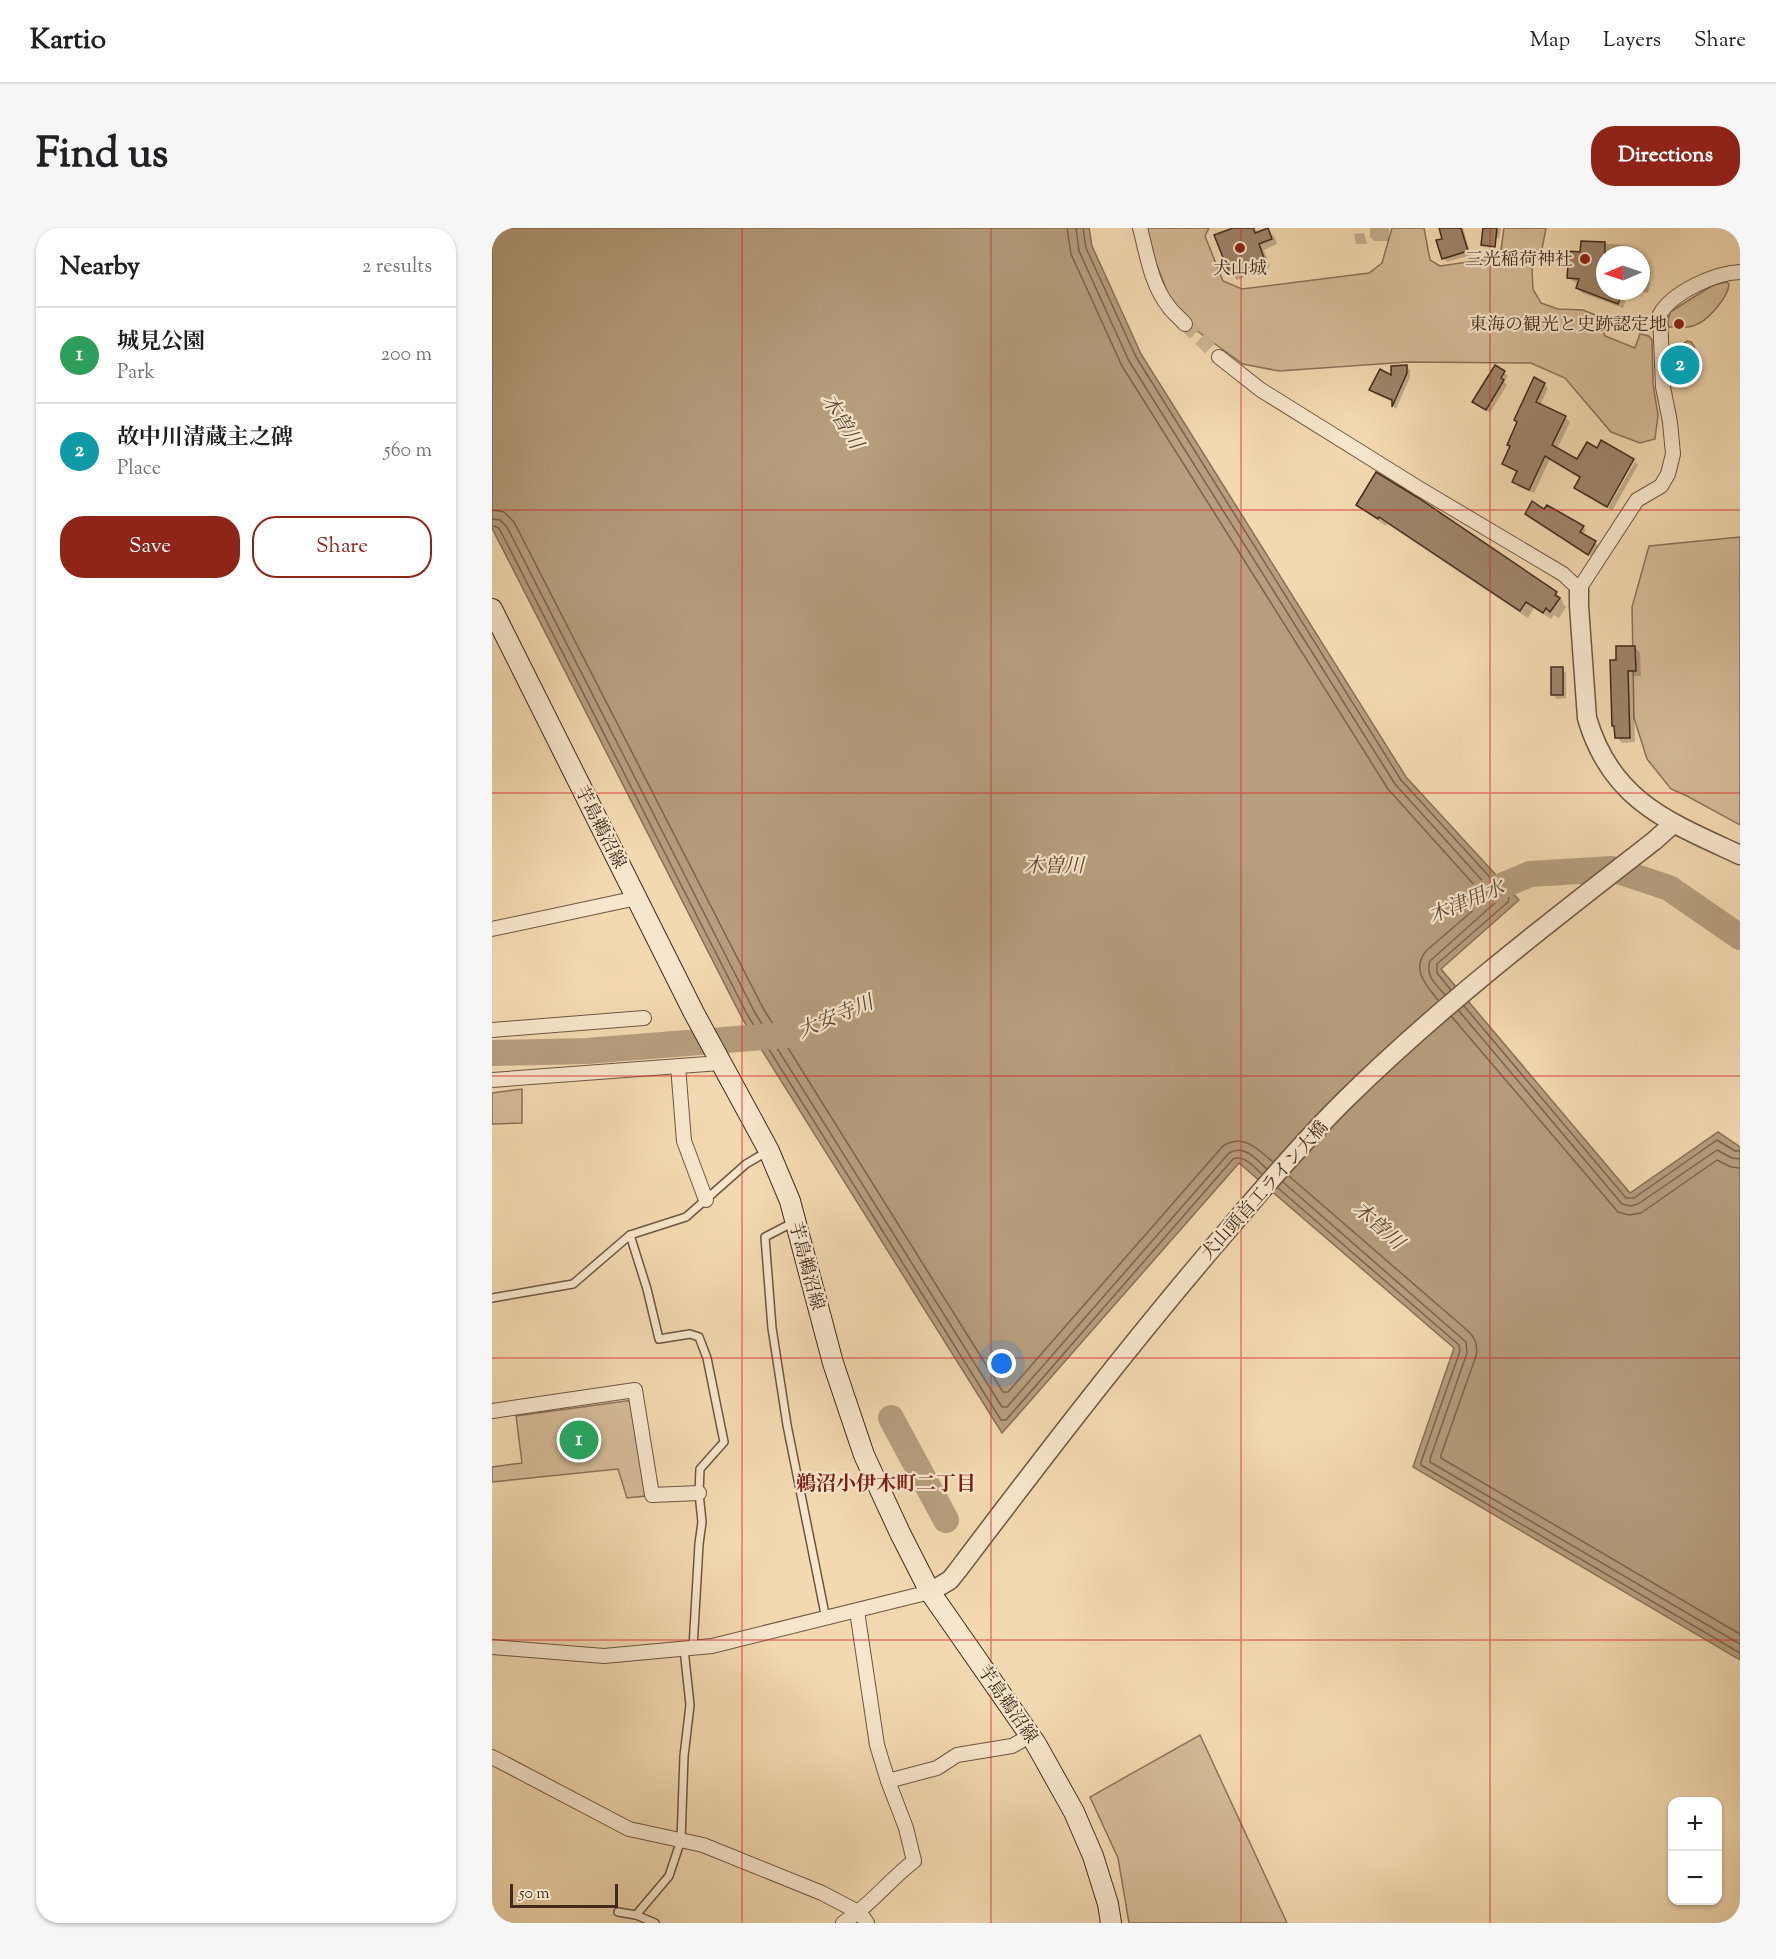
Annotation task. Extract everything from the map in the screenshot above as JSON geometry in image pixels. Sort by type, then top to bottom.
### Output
[{"type":"main road","name":"芋島鵜沼線","points":[[492,609],[694,1013],[769,1150],[790,1202],[833,1363],[864,1455],[930,1592],[1030,1736],[1074,1812],[1093,1856],[1108,1904],[1111,1923]]},
{"type":"street","points":[[1140,228],[1152,276],[1159,292],[1168,307],[1185,324]]},
{"type":"street","points":[[1740,272],[1719,274],[1691,288],[1664,307],[1660,314],[1663,387],[1673,454],[1668,474],[1661,486],[1637,500],[1579,589],[1586,704],[1592,734],[1605,760],[1618,780],[1646,806],[1673,824],[1740,855]]},
{"type":"street","points":[[1219,357],[1262,390],[1420,489],[1563,574],[1579,589]]},
{"type":"street","name":"犬山頭首工ライン大橋","points":[[930,1592],[950,1580],[1174,1292],[1262,1190],[1342,1103],[1457,997],[1673,824]]},
{"type":"street","points":[[492,929],[637,898]]},
{"type":"street","points":[[492,1030],[644,1018]]},
{"type":"street","points":[[492,1080],[678,1066],[718,1059]]},
{"type":"street","points":[[678,1066],[684,1141],[705,1200]]},
{"type":"street","points":[[492,1411],[635,1390],[652,1495],[699,1493]]},
{"type":"street","points":[[492,1647],[604,1656],[712,1646],[930,1592]]},
{"type":"street","points":[[843,1923],[864,1918],[898,1874],[914,1861],[906,1828],[877,1745],[857,1611]]},
{"type":"street","points":[[888,1781],[937,1768],[957,1755],[1012,1746],[1030,1736]]},
{"type":"street","points":[[492,1757],[629,1829],[703,1845],[822,1893],[864,1918]]},
{"type":"lane","points":[[492,1298],[573,1284],[630,1235],[686,1217],[746,1164],[769,1150]]},
{"type":"lane","points":[[795,1221],[765,1237],[771,1317],[787,1425],[826,1619]]},
{"type":"lane","points":[[630,1235],[648,1289],[659,1339],[690,1334],[699,1337],[707,1358],[724,1442],[700,1469],[699,1493],[702,1522],[688,1648],[690,1705],[684,1756],[681,1840],[669,1876],[636,1915]]},
{"type":"lane","points":[[618,1912],[636,1915],[655,1923]]},
{"type":"shaded area","points":[[1146,228],[1209,228],[1205,236],[1223,281],[1242,289],[1369,273],[1382,263],[1392,228],[1424,228],[1430,260],[1440,266],[1489,259],[1501,250],[1504,228],[1546,228],[1542,249],[1532,269],[1533,289],[1541,303],[1558,309],[1583,310],[1598,316],[1605,336],[1635,348],[1640,334],[1649,336],[1652,340],[1653,384],[1658,415],[1655,439],[1640,443],[1611,432],[1565,378],[1531,363],[1408,362],[1279,371],[1243,364],[1193,328],[1171,302]]},
{"type":"shaded area","points":[[1726,282],[1729,284],[1725,296],[1716,309],[1699,324],[1690,327],[1669,327],[1667,324],[1670,312],[1713,285]]},
{"type":"shaded area","points":[[1687,341],[1694,346],[1695,360],[1685,377],[1677,377],[1676,358],[1680,348]]},
{"type":"shaded area","points":[[1740,537],[1740,825],[1671,789],[1647,759],[1634,718],[1632,607],[1649,546]]},
{"type":"shaded area","points":[[522,1089],[522,1123],[492,1124],[492,1093]]},
{"type":"shaded area","points":[[633,1400],[646,1496],[627,1498],[618,1469],[492,1482],[492,1467],[522,1463],[516,1416]]},
{"type":"shaded area","points":[[1200,1735],[1287,1923],[1129,1923],[1118,1858],[1090,1797]]},
{"type":"water","name":"木曽川","points":[[492,228],[1089,228],[1092,246],[1141,354],[1406,777],[1519,900],[1441,969],[1630,1193],[1718,1132],[1740,1147],[1740,1660],[1413,1467],[1454,1348],[1239,1163],[1002,1433],[743,1020],[492,528]]},
{"type":"building","name":"犬山城","points":[[1233,228],[1253,228],[1255,233],[1268,228],[1272,239],[1259,244],[1265,261],[1230,275],[1214,235]]},
{"type":"building","points":[[1439,228],[1461,228],[1468,251],[1442,259],[1436,240],[1442,239]]},
{"type":"building","points":[[1483,228],[1497,228],[1495,247],[1481,245]]},
{"type":"building","points":[[1581,241],[1605,242],[1605,246],[1596,246],[1596,296],[1576,288],[1579,279],[1567,278],[1569,251],[1580,252]]},
{"type":"building","points":[[1608,300],[1620,300],[1618,304]]},
{"type":"building","points":[[1407,365],[1407,373],[1392,407],[1392,400],[1369,390],[1380,369],[1391,375],[1391,366]]},
{"type":"building","points":[[1495,365],[1505,371],[1501,378],[1504,380],[1486,410],[1472,402]]},
{"type":"building","points":[[1534,377],[1545,383],[1536,402],[1566,416],[1552,445],[1577,459],[1587,442],[1597,448],[1601,440],[1634,459],[1607,507],[1574,488],[1580,477],[1545,456],[1529,490],[1512,482],[1517,471],[1502,464],[1517,422],[1514,420]]},
{"type":"building","points":[[1376,472],[1420,499],[1557,592],[1555,595],[1560,598],[1550,612],[1546,608],[1543,613],[1526,602],[1520,611],[1379,517],[1378,519],[1356,505]]},
{"type":"building","points":[[1532,501],[1544,509],[1547,505],[1584,526],[1580,532],[1596,541],[1588,555],[1525,514]]},
{"type":"building","points":[[1616,646],[1635,646],[1636,671],[1628,671],[1630,738],[1615,738],[1614,726],[1612,726],[1610,660],[1616,660]]},
{"type":"building","points":[[1551,667],[1563,667],[1563,695],[1551,695]]},
{"type":"waterway","name":"木津用水","points":[[1473,898],[1530,874],[1612,869],[1669,888],[1740,937]]},
{"type":"waterway","name":"大安寺川","points":[[492,1053],[587,1051],[788,1035]]},
{"type":"waterway","points":[[891,1418],[946,1520]]},
{"type":"tunnel","points":[[1185,324],[1219,357]]},
{"type":"place","name":"犬山城","points":[[1240,248]]},
{"type":"place","name":"三光稲荷神社","points":[[1585,259]]},
{"type":"place","name":"東海の観光と史跡認定地","points":[[1679,324]]},
{"type":"place","name":"故中川清蔵主之碑","points":[[1680,365]]},
{"type":"place","name":"城見公園","points":[[579,1440]]},
{"type":"district","name":"鵜沼小伊木町二丁目","points":[[886,1483]]}]
